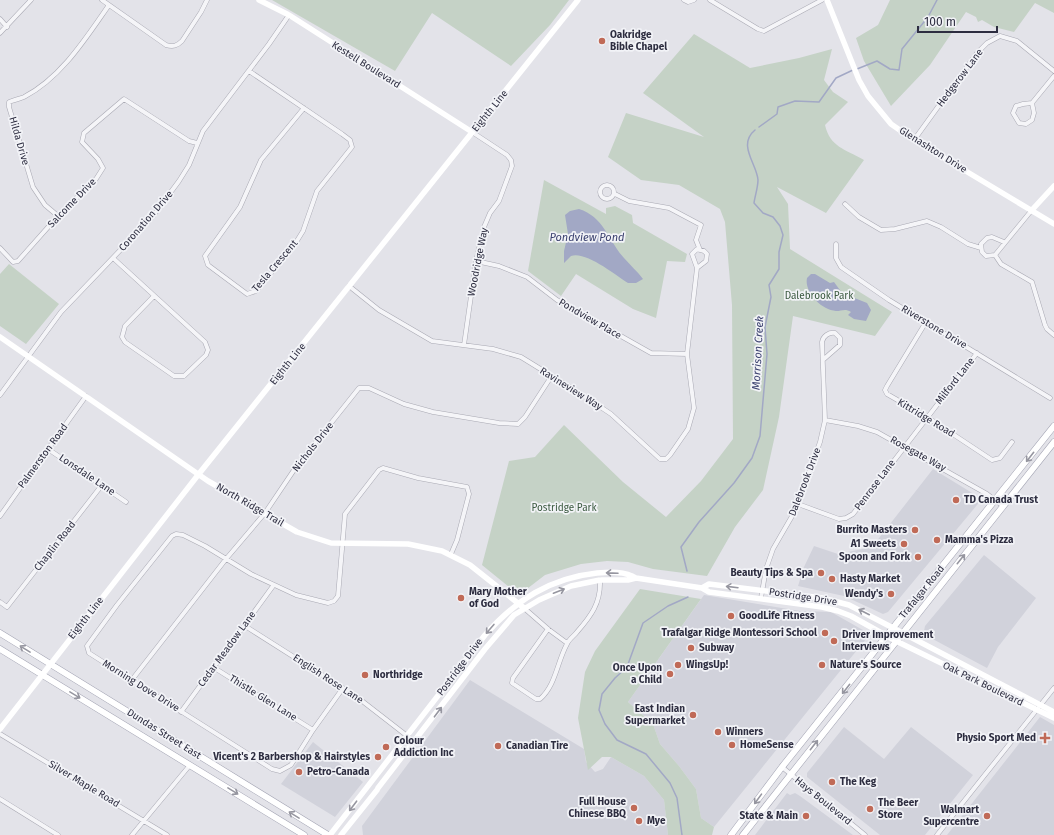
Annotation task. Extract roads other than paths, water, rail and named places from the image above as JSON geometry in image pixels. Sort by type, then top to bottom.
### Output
[{"type":"main road","name":"Trafalgar Road","points":[[743,835],[791,776],[891,639],[1054,426]]},
{"type":"main road","name":"Trafalgar Road","points":[[731,835],[782,767],[1003,506],[1054,442]]},
{"type":"main road","name":"Dundas Street East","points":[[0,633],[329,835]]},
{"type":"main road","name":"Dundas Street East","points":[[0,650],[42,674],[304,835]]},
{"type":"street","points":[[0,33],[31,0]]},
{"type":"street","points":[[102,0],[171,46],[178,45],[182,41],[202,12],[207,0]]},
{"type":"street","name":"Kestell Boulevard","points":[[259,0],[288,15],[472,132]]},
{"type":"street","name":"Eighth Line","points":[[0,729],[198,475],[578,0]]},
{"type":"street","points":[[684,0],[688,2],[694,0]]},
{"type":"street","points":[[710,0],[758,29],[764,31],[822,0]]},
{"type":"street","name":"Glenashton Drive","points":[[827,0],[859,80],[868,96],[891,124],[914,140],[1054,224]]},
{"type":"street","name":"Hilda Drive","points":[[58,216],[45,205],[33,187],[8,107],[9,102],[23,97],[48,80],[75,51],[109,5]]},
{"type":"street","name":"Coronation Drive","points":[[0,395],[61,312],[153,216],[189,165],[197,143],[212,117],[249,71],[288,15]]},
{"type":"street","points":[[0,19],[7,27]]},
{"type":"street","name":"Hedgerow Lane","points":[[914,140],[977,53],[987,43],[1000,36],[1017,41],[1054,71]]},
{"type":"street","name":"Tesla Crescent","points":[[249,71],[304,108],[350,140],[352,147],[317,191],[303,231],[295,244],[256,291],[247,294],[208,265],[205,256],[240,207],[261,160],[304,108]]},
{"type":"street","points":[[1032,103],[1034,113],[1032,120],[1026,124],[1019,123],[1014,117],[1014,110],[1020,104],[1032,103],[1054,76]]},
{"type":"street","name":"Salcome Drive","points":[[0,248],[13,262],[20,259],[58,216],[102,173],[102,163],[82,142],[84,133],[124,99],[189,141],[197,143]]},
{"type":"street","name":"Woodridge Way","points":[[464,345],[476,261],[484,227],[490,213],[499,201],[512,166],[511,160],[507,154],[472,132]]},
{"type":"street","points":[[845,204],[860,217],[881,230],[895,229],[927,221],[941,227],[968,244],[981,248],[986,256],[995,255],[1004,242],[1054,186]]},
{"type":"street","name":"Ravineview Way","points":[[615,194],[629,201],[669,208],[701,225],[696,240],[700,250],[707,254],[707,257],[706,261],[697,268]]},
{"type":"street","points":[[981,248],[983,241],[987,238],[992,237],[1004,242]]},
{"type":"street","name":"Riverstone Drive","points":[[836,244],[836,258],[841,267],[926,322],[1050,398]]},
{"type":"street","name":"Ravineview Way","points":[[349,286],[379,310],[432,341],[493,349],[521,358],[611,414],[655,457],[666,459],[688,429],[694,408],[687,354],[697,268],[692,254],[697,250],[700,250]]},
{"type":"street","points":[[995,255],[1001,264],[1032,282],[1045,325],[1054,335]]},
{"type":"street","points":[[112,258],[154,296],[207,346],[206,355],[184,376],[174,376],[125,342],[122,337],[125,326],[154,296]]},
{"type":"street","name":"Pondview Place","points":[[476,261],[499,266],[527,277],[564,304],[651,354],[687,354]]},
{"type":"street","name":"Kittridge Road","points":[[926,322],[885,390],[891,398],[927,417],[992,460],[1000,458],[1012,442]]},
{"type":"street","name":"Dalebrook Drive","points":[[761,598],[766,569],[773,549],[798,504],[820,442],[825,420],[823,339],[830,333],[835,333],[840,338],[840,345],[824,360]]},
{"type":"street","name":"North Ridge Trail","points":[[0,337],[198,475],[247,504],[308,537],[343,544],[416,544],[451,554],[470,565],[524,608]]},
{"type":"street","name":"Milford Lane","points":[[904,447],[977,353]]},
{"type":"street","name":"Nichols Drive","points":[[130,681],[226,559],[265,513],[296,467],[359,388],[369,388],[404,404],[433,412],[518,424],[551,377]]},
{"type":"street","name":"Palmerston Road","points":[[0,516],[86,396]]},
{"type":"street","name":"Rosegate Way","points":[[825,420],[877,432],[996,500],[1003,506]]},
{"type":"street","name":"Penrose Lane","points":[[798,504],[839,519],[846,518],[853,514],[904,447]]},
{"type":"street","name":"Lonsdale Lane","points":[[48,449],[126,502]]},
{"type":"street","points":[[226,559],[273,586],[296,595],[328,603],[334,601],[338,596],[345,513],[379,470],[385,468],[418,478],[467,487],[469,492],[457,540],[451,554]]},
{"type":"street","name":"Chaplin Road","points":[[0,602],[7,607],[102,485]]},
{"type":"street","name":"Morning Dove Drive","points":[[226,559],[183,535],[175,534],[87,644],[87,650],[89,653],[130,681],[272,769],[280,771],[290,765],[343,688]]},
{"type":"street","name":"Postridge Drive","points":[[329,835],[498,620],[518,603],[553,584],[571,577],[607,572],[702,588],[708,592],[830,608],[850,616],[891,639]]},
{"type":"street","name":"Postridge Drive","points":[[341,835],[504,627],[524,608],[555,592],[600,580],[628,580],[636,578]]},
{"type":"street","points":[[548,629],[515,672],[512,683],[536,699],[540,699],[546,694],[551,686],[567,642],[592,614],[598,602],[600,580]]},
{"type":"street","name":"Postridge Drive","points":[[702,588],[709,584],[838,602],[861,610],[898,631]]},
{"type":"street","name":"Cedar Meadow Lane","points":[[181,712],[273,586]]},
{"type":"street","points":[[524,608],[548,629],[567,642]]},
{"type":"street","name":"English Rose Lane","points":[[245,626],[343,688],[415,742]]},
{"type":"street","name":"Oak Park Boulevard","points":[[898,631],[1054,712]]},
{"type":"street","name":"Oak Park Boulevard","points":[[891,639],[1054,718]]},
{"type":"street","name":"Thistle Glen Lane","points":[[213,667],[313,730]]},
{"type":"street","points":[[937,835],[1054,688]]},
{"type":"street","name":"Silver Maple Road","points":[[0,734],[167,835]]},
{"type":"street","points":[[132,835],[190,765]]},
{"type":"street","name":"Hays Boulevard","points":[[782,767],[791,776],[865,835]]},
{"type":"street","points":[[0,799],[58,835]]},
{"type":"water","name":"Pondview Pond","points":[[579,209],[600,223],[618,251],[643,279],[636,283],[628,283],[592,260],[577,255],[571,256],[564,263],[564,251],[568,234],[565,215],[570,211]]},
{"type":"water","points":[[811,274],[815,274],[830,283],[834,282],[842,293],[867,303],[871,310],[866,321],[854,319],[848,315],[851,312],[849,311],[830,310],[819,304],[808,289],[807,278]]},
{"type":"waterway","name":"Morrison Creek","points":[[857,69],[877,61],[890,69],[899,70],[902,49],[928,17],[937,0]]},
{"type":"waterway","name":"Morrison Creek","points":[[759,127],[777,114],[778,107],[795,101],[819,102],[836,78],[853,70]]},
{"type":"waterway","name":"Morrison Creek","points":[[687,571],[681,547],[699,522],[734,483],[752,458],[760,436],[767,354],[765,327],[771,297],[769,285],[779,269],[779,252],[783,235],[780,226],[773,217],[763,213],[754,203],[758,180],[749,155],[748,142],[750,136],[755,130]]},
{"type":"waterway","name":"Morrison Creek","points":[[682,835],[677,798],[670,783],[646,754],[617,740],[605,724],[599,710],[602,694],[615,678],[627,667],[643,623],[668,606],[688,597]]},
{"type":"place","name":"Oakridge Bible Chapel","points":[[602,41]]},
{"type":"place","name":"TD Canada Trust","points":[[956,500]]},
{"type":"place","name":"Burrito Masters","points":[[915,530]]},
{"type":"place","name":"Mamma's Pizza","points":[[937,540]]},
{"type":"place","name":"A1 Sweets","points":[[904,544]]},
{"type":"place","name":"Spoon and Fork","points":[[918,557]]},
{"type":"place","name":"Beauty Tips & Spa","points":[[821,573]]},
{"type":"place","name":"Hasty Market","points":[[832,579]]},
{"type":"place","name":"Wendy's","points":[[891,594]]},
{"type":"place","name":"Mary Mother of God","points":[[461,598]]},
{"type":"place","name":"GoodLife Fitness","points":[[731,616]]},
{"type":"place","name":"Trafalgar Ridge Montessori School","points":[[825,633]]},
{"type":"place","name":"Driver Improvement Interviews","points":[[834,641]]},
{"type":"place","name":"Subway","points":[[691,648]]},
{"type":"place","name":"WingsUp!","points":[[678,665]]},
{"type":"place","name":"Nature's Source","points":[[822,665]]},
{"type":"place","name":"Once Upon a Child","points":[[670,674]]},
{"type":"place","name":"Northridge","points":[[365,675]]},
{"type":"place","name":"East Indian Supermarket","points":[[693,715]]},
{"type":"place","name":"Winners","points":[[718,732]]},
{"type":"place","name":"Physio Sport Med","points":[[1045,738]]},
{"type":"place","name":"HomeSense","points":[[732,745]]},
{"type":"place","name":"Canadian Tire","points":[[498,746]]},
{"type":"place","name":"Colour Addiction Inc","points":[[386,747]]},
{"type":"place","name":"Vicent's 2 Barbershop & Hairstyles","points":[[378,757]]},
{"type":"place","name":"Petro-Canada","points":[[299,772]]},
{"type":"place","name":"The Keg","points":[[832,782]]},
{"type":"place","name":"Full House Chinese BBQ","points":[[634,808]]},
{"type":"place","name":"The Beer Store","points":[[870,809]]},
{"type":"place","name":"State & Main","points":[[806,816]]},
{"type":"place","name":"Walmart Supercentre","points":[[987,816]]},
{"type":"place","name":"Mye","points":[[639,821]]},
{"type":"park label","name":"Dalebrook Park","points":[[819,296]]},
{"type":"park label","name":"Postridge Park","points":[[564,508]]}]
